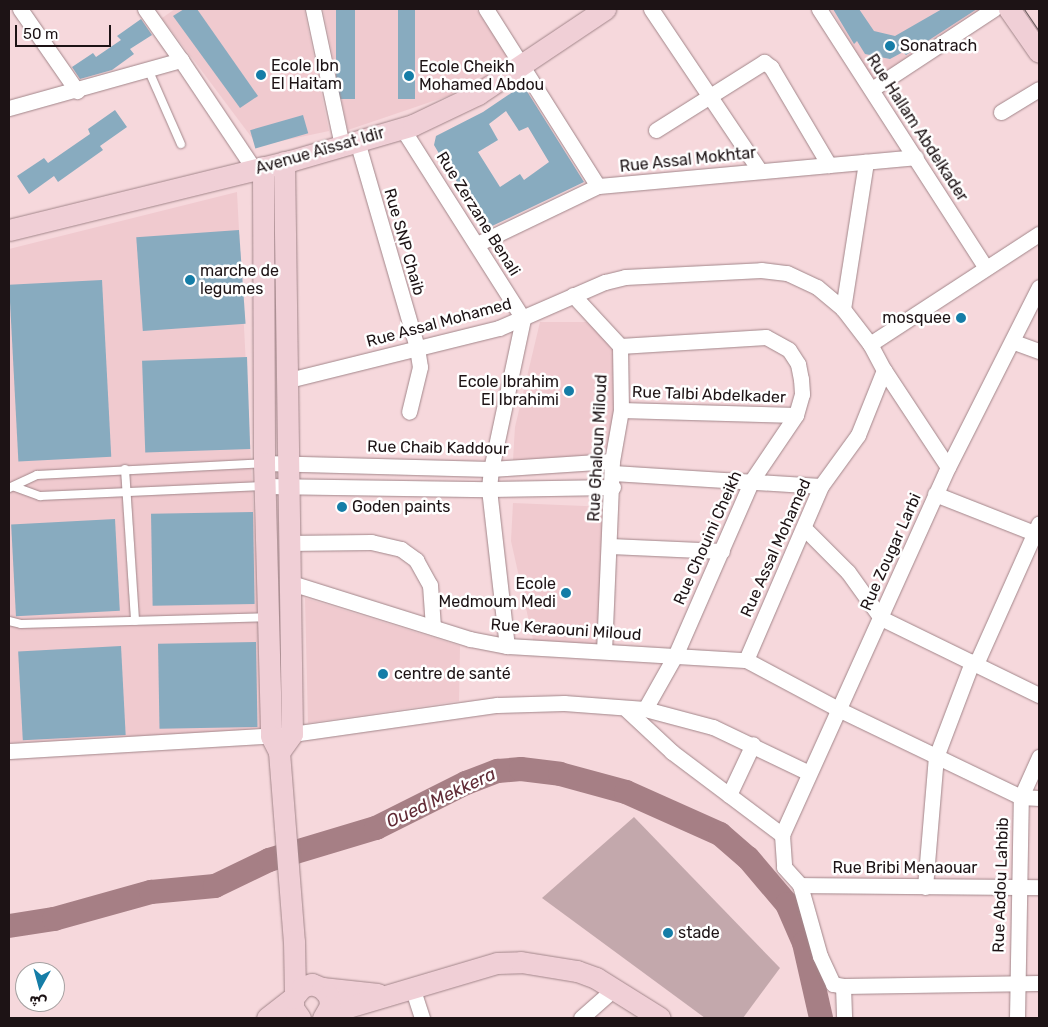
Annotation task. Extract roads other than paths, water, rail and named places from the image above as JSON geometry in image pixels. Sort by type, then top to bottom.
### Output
[{"type":"street","points":[[20,9],[77,91]]},
{"type":"street","points":[[146,9],[259,168],[268,617],[281,740]]},
{"type":"street","name":"Rue SNP Chaib","points":[[313,9],[349,143],[417,348],[420,368],[409,412]]},
{"type":"street","points":[[486,9],[523,62],[598,186]]},
{"type":"street","name":"Avenue Aïssat Idir","points":[[9,230],[284,162],[402,128],[456,106],[605,9]]},
{"type":"street","points":[[651,9],[707,96],[759,170]]},
{"type":"street","name":"Rue Hallam Abdelkader","points":[[819,9],[985,267]]},
{"type":"street","points":[[872,90],[994,9]]},
{"type":"street","points":[[1009,9],[1039,52]]},
{"type":"street","points":[[9,108],[77,91],[181,60]]},
{"type":"street","points":[[656,130],[760,63],[767,64],[829,165]]},
{"type":"street","points":[[1001,112],[1039,89]]},
{"type":"street","name":"Rue Zerzane Benali","points":[[402,128],[523,319]]},
{"type":"street","name":"Rue Assal Mokhtar","points":[[477,244],[598,186],[916,157]]},
{"type":"street","points":[[284,162],[289,380],[287,462],[288,582],[280,782],[294,937],[296,1004]]},
{"type":"street","points":[[842,309],[866,162]]},
{"type":"street","points":[[870,344],[985,267],[1039,234]]},
{"type":"street","name":"Rue Assal Mohamed","points":[[289,380],[523,319],[573,295],[625,277],[761,270],[787,273],[802,279],[842,309],[870,344],[884,370],[858,435],[821,486],[746,660]]},
{"type":"street","name":"Rue Zougar Larbi","points":[[782,834],[881,618],[935,494],[1014,342],[1039,287]]},
{"type":"street","points":[[573,295],[620,346]]},
{"type":"street","points":[[507,646],[490,489],[491,468],[523,319]]},
{"type":"street","name":"Rue Chouini Cheikh","points":[[620,346],[766,337],[789,350],[798,364],[802,394],[796,416],[752,480],[676,654],[645,708]]},
{"type":"street","points":[[1014,342],[1039,351]]},
{"type":"street","name":"Rue Ghaloun Miloud","points":[[604,651],[612,474],[621,410],[620,346]]},
{"type":"street","points":[[884,370],[948,467]]},
{"type":"street","name":"Rue Talbi Abdelkader","points":[[621,410],[796,416]]},
{"type":"street","name":"Rue Chaib Kaddour","points":[[264,463],[287,462],[491,468],[752,480],[821,486]]},
{"type":"street","points":[[265,486],[490,489],[612,474]]},
{"type":"street","points":[[926,886],[936,756],[974,663],[1038,531],[935,494]]},
{"type":"street","points":[[804,528],[848,572],[881,618],[1039,695]]},
{"type":"street","points":[[287,543],[370,542],[401,550],[416,560],[430,585],[433,627]]},
{"type":"street","points":[[610,546],[722,551]]},
{"type":"street","name":"Rue Keraouni Miloud","points":[[288,582],[470,639],[507,646],[676,654],[746,660],[838,709],[1022,797]]},
{"type":"street","points":[[9,751],[281,740],[497,705],[564,702],[627,710],[645,708],[713,728],[753,744],[809,773]]},
{"type":"street","points":[[627,710],[672,752],[782,834],[784,867],[800,885],[826,974],[833,984],[843,986],[1039,983]]},
{"type":"street","points":[[729,794],[753,744]]},
{"type":"street","name":"Rue Abdou Lahbib","points":[[1017,1018],[1016,983],[1022,797],[1039,757]]},
{"type":"street","points":[[1022,797],[1039,798]]},
{"type":"street","name":"Rue Bribi Menaouar","points":[[800,885],[1039,887]]},
{"type":"street","points":[[294,937],[319,986],[330,1001],[326,1016]]},
{"type":"street","points":[[326,1016],[381,995],[498,963],[521,962],[577,971],[615,988],[660,1018]]},
{"type":"street","points":[[267,1018],[296,1004],[302,987],[319,986],[381,995]]},
{"type":"street","points":[[843,986],[844,1018]]},
{"type":"street","points":[[412,987],[422,1018]]},
{"type":"street","points":[[581,1018],[615,988]]},
{"type":"lane","points":[[148,69],[181,144]]},
{"type":"lane","points":[[12,488],[36,476],[125,469],[264,463]]},
{"type":"lane","points":[[125,469],[135,621]]},
{"type":"lane","points":[[12,488],[40,496],[127,494],[265,486]]},
{"type":"lane","points":[[9,621],[21,624],[268,617]]},
{"type":"waterway","name":"Oued Mekkera","points":[[9,926],[54,919],[151,892],[215,886],[269,860],[376,828],[466,783],[498,771],[521,769],[560,774],[626,792],[720,834],[748,858],[787,904],[804,943],[821,1018]]},
{"type":"tram line","points":[[1024,9],[1039,31]]},
{"type":"place","name":"Sonatrach","points":[[890,46]]},
{"type":"place","name":"Ecole Ibn El Haitam","points":[[261,75]]},
{"type":"place","name":"Ecole Cheikh Mohamed Abdou","points":[[409,76]]},
{"type":"place","name":"marche de legumes","points":[[190,280]]},
{"type":"place","name":"mosquee","points":[[961,318]]},
{"type":"place","name":"Ecole Ibrahim El Ibrahimi","points":[[569,391]]},
{"type":"place","name":"Goden paints","points":[[342,507]]},
{"type":"place","name":"Ecole Medmoum Medi","points":[[566,593]]},
{"type":"place","name":"centre de santé","points":[[383,674]]},
{"type":"place","name":"stade","points":[[668,933]]}]
